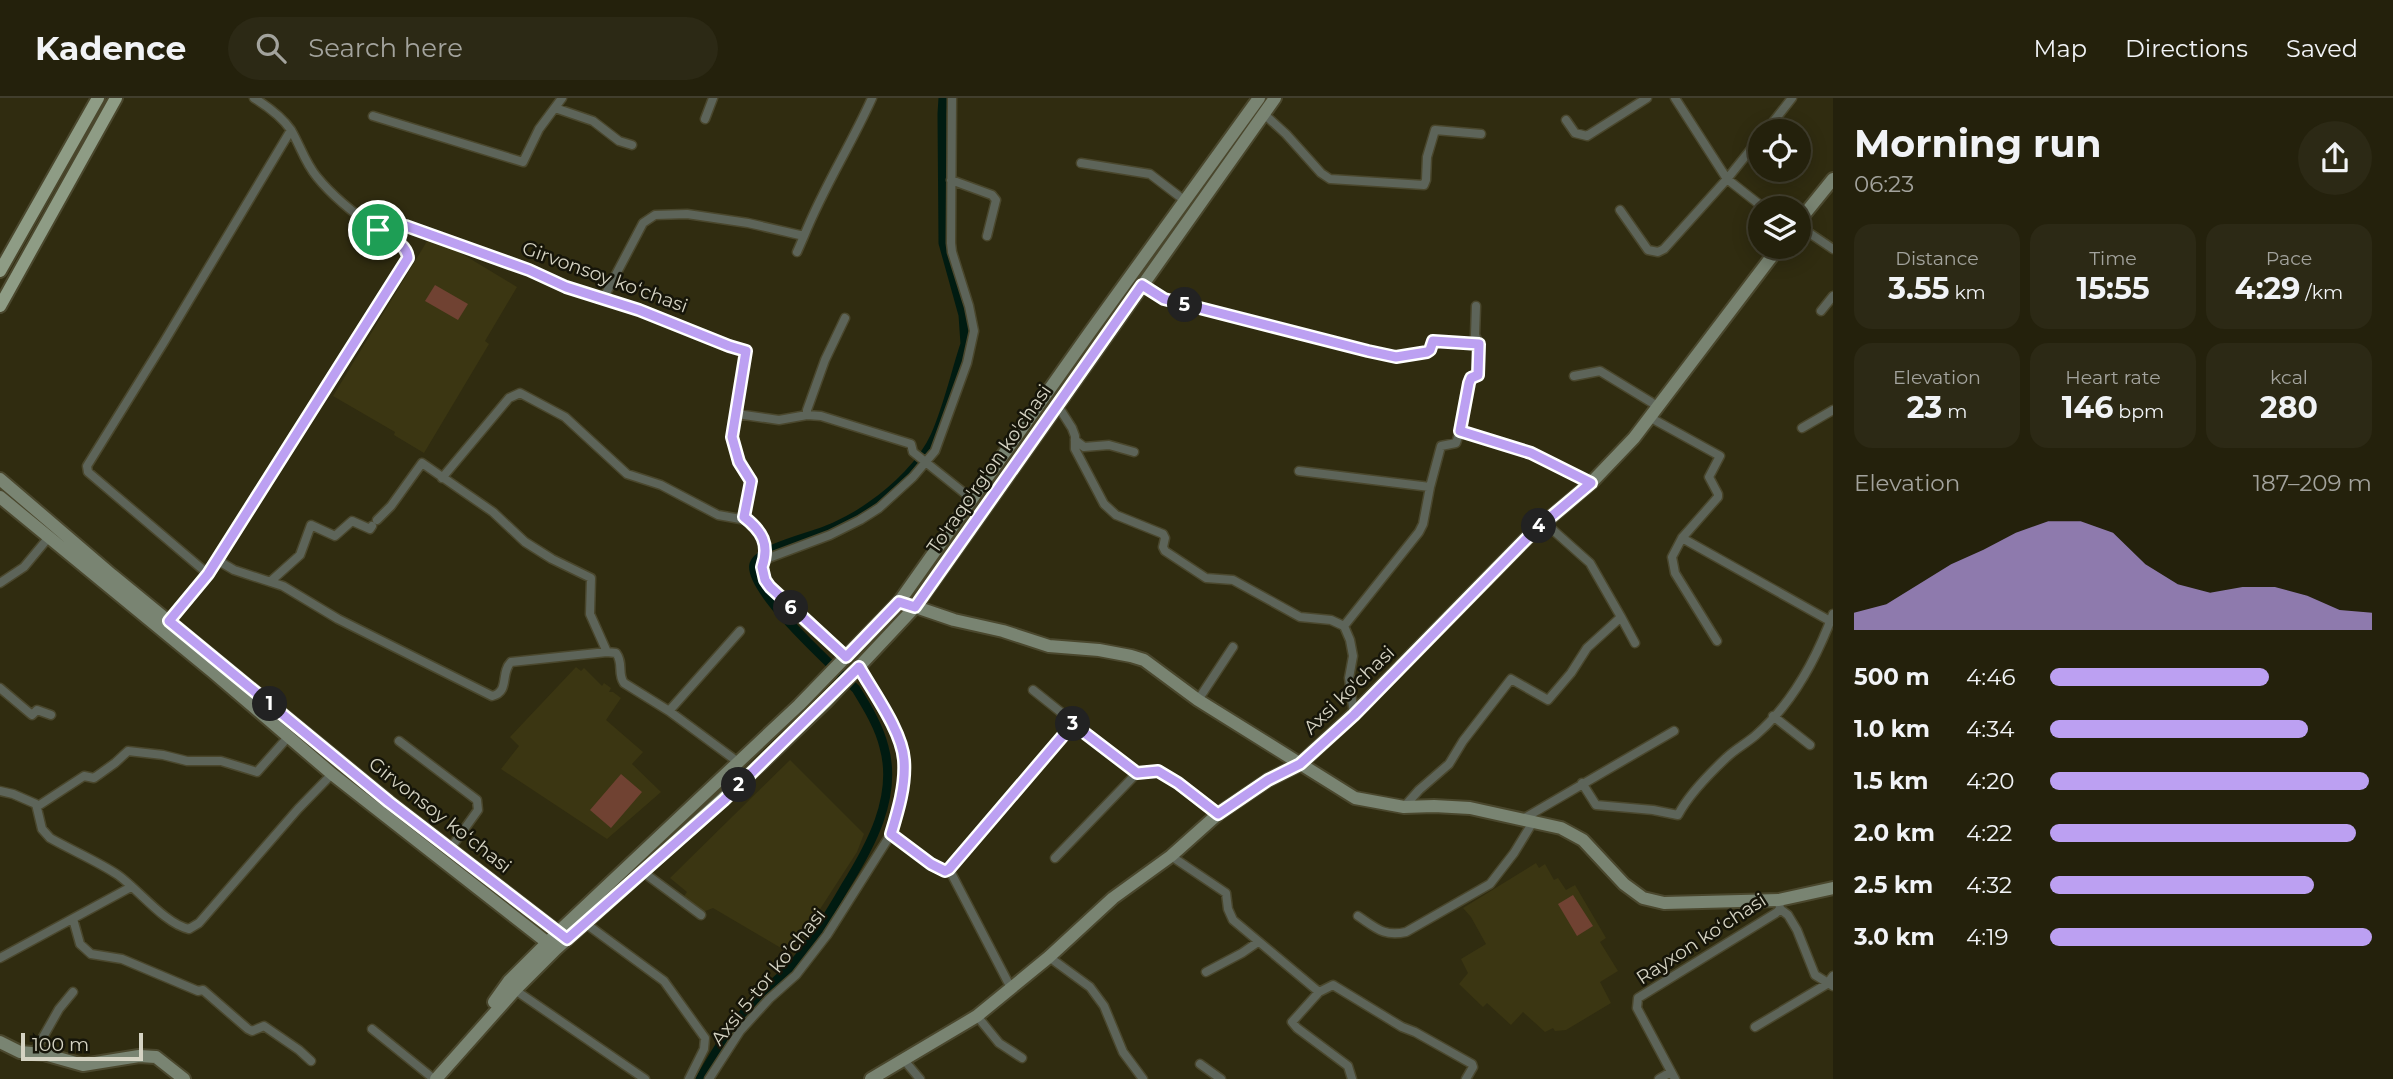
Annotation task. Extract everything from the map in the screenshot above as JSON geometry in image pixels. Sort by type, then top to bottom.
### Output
[{"type":"main road","points":[[0,271],[98,98]]},
{"type":"main road","points":[[0,306],[116,98]]},
{"type":"main road","name":"To'raqo'rg'on ko'chasi","points":[[563,935],[825,679],[899,602],[1259,98]]},
{"type":"main road","name":"To'raqo'rg'on ko'chasi","points":[[563,935],[585,923],[724,800],[836,692],[915,607],[1275,98]]},
{"type":"main road","points":[[86,119],[101,127]]},
{"type":"main road","points":[[1811,207],[1833,179]]},
{"type":"main road","name":"Axsi ko'chasi","points":[[871,1079],[977,1016],[1049,957],[1113,898],[1171,856],[1218,814],[1268,780],[1300,764],[1354,715],[1544,522],[1591,483],[1655,413],[1770,259]]},
{"type":"main road","name":"Girvonsoy koʻchasi","points":[[0,479],[332,774],[551,946]]},
{"type":"main road","name":"Girvonsoy koʻchasi","points":[[0,497],[563,935]]},
{"type":"main road","points":[[899,602],[1049,646],[1099,650],[1144,660],[1198,700],[1355,798],[1404,807],[1470,808],[1562,828],[1583,840],[1624,884],[1643,898],[1664,903],[1779,904],[1833,888]]},
{"type":"main road","points":[[463,1047],[509,981],[563,935]]},
{"type":"main road","points":[[435,1079],[551,946]]},
{"type":"main road","points":[[0,1042],[13,1049],[89,1065],[150,1056],[160,1058],[184,1079]]},
{"type":"street","points":[[165,625],[208,574],[408,258],[405,247],[349,209],[318,179],[291,130],[254,98]]},
{"type":"street","points":[[373,116],[523,162],[539,129],[562,98]]},
{"type":"street","points":[[705,119],[713,98]]},
{"type":"street","points":[[797,252],[822,192],[850,144],[872,98]]},
{"type":"street","points":[[766,559],[830,535],[879,508],[923,460],[935,451],[945,428],[967,363],[974,331],[970,306],[952,252],[952,98]]},
{"type":"street","points":[[1566,120],[1575,133],[1587,135],[1647,98]]},
{"type":"street","points":[[1675,98],[1727,179],[1749,196]]},
{"type":"street","points":[[1775,119],[1792,98]]},
{"type":"street","points":[[555,108],[593,121],[619,141],[632,145]]},
{"type":"street","points":[[1264,114],[1330,179],[1424,185],[1427,156],[1435,130],[1481,135]]},
{"type":"street","points":[[208,574],[88,472],[87,466],[291,130]]},
{"type":"street","points":[[1619,210],[1648,250],[1658,252],[1664,249],[1748,153]]},
{"type":"street","points":[[1081,163],[1150,174],[1184,200]]},
{"type":"street","points":[[951,180],[992,195],[996,200],[987,236]]},
{"type":"street","points":[[603,299],[643,223],[654,215],[716,217],[804,236]]},
{"type":"street","name":"Girvonsoy koʻchasi","points":[[378,230],[411,227],[746,351],[737,414]]},
{"type":"street","points":[[1811,232],[1833,249]]},
{"type":"street","points":[[1142,285],[1164,299],[1396,357],[1427,352],[1433,341],[1479,344]]},
{"type":"street","points":[[1821,311],[1833,296]]},
{"type":"street","points":[[1344,626],[1419,533],[1423,524],[1441,446],[1456,443],[1469,383],[1471,378],[1478,375],[1476,306]]},
{"type":"street","points":[[807,415],[825,360],[845,318]]},
{"type":"street","points":[[1574,376],[1600,371],[1655,413],[1720,456],[1709,477],[1718,497],[1682,538],[1672,556],[1672,566],[1717,641]]},
{"type":"street","points":[[442,478],[509,398],[520,393],[565,417],[627,474],[661,485],[718,514],[746,520],[757,528],[765,546],[766,559],[762,567],[765,580],[846,657]]},
{"type":"street","points":[[1058,406],[1075,436],[1074,449],[1104,504],[1116,515],[1163,534],[1163,549],[1206,578],[1240,582],[1300,617],[1331,620],[1344,626],[1353,656],[1349,678],[1354,715]]},
{"type":"street","points":[[1802,428],[1833,410]]},
{"type":"street","points":[[746,520],[743,514],[751,481],[739,462],[732,437],[732,426],[737,414],[779,420],[821,415],[911,444],[913,452],[973,500]]},
{"type":"street","points":[[1460,431],[1531,453],[1591,483]]},
{"type":"street","points":[[1075,440],[1084,447],[1109,445],[1134,452]]},
{"type":"street","points":[[271,581],[300,555],[311,525],[335,536],[352,521],[370,529],[391,506],[421,463],[493,512],[519,538],[538,551],[591,578],[590,614],[607,652]]},
{"type":"street","points":[[1299,471],[1430,487]]},
{"type":"street","points":[[1544,522],[1590,563],[1635,643]]},
{"type":"street","points":[[0,583],[24,568],[50,537]]},
{"type":"street","points":[[1582,783],[1595,805],[1678,815],[1684,803],[1727,757],[1755,736],[1773,716],[1805,675],[1820,648],[1832,617],[1682,538]]},
{"type":"street","points":[[217,559],[234,570],[283,586],[379,641],[492,696],[497,696],[503,690],[505,668],[510,662],[614,653],[618,656],[624,683],[669,711],[738,762]]},
{"type":"street","points":[[1404,807],[1449,764],[1463,741],[1511,679],[1548,700],[1571,673],[1587,648],[1621,617]]},
{"type":"street","points":[[669,711],[740,631]]},
{"type":"street","points":[[1198,700],[1233,647]]},
{"type":"street","name":"Аxsi 5-tor koʼchasi","points":[[709,1079],[740,1031],[769,999],[796,975],[827,935],[891,834],[903,783],[903,752],[891,723],[859,668]]},
{"type":"street","points":[[0,688],[32,715],[37,710],[51,715]]},
{"type":"street","points":[[1034,690],[1137,773]]},
{"type":"street","points":[[1773,716],[1810,745]]},
{"type":"street","points":[[891,834],[931,864],[945,871],[949,869],[1073,724]]},
{"type":"street","points":[[1358,916],[1384,933],[1394,935],[1406,932],[1490,884],[1514,853],[1527,821],[1582,783],[1674,731]]},
{"type":"street","points":[[38,807],[84,776],[94,778],[128,751],[187,761],[221,761],[257,772],[289,736]]},
{"type":"street","points":[[399,741],[477,800],[478,810],[450,849]]},
{"type":"street","points":[[1055,858],[1137,773],[1158,771],[1218,814]]},
{"type":"street","points":[[38,807],[42,829],[50,838],[118,875],[184,928],[194,926],[332,774]]},
{"type":"street","points":[[0,791],[13,794],[38,807]]},
{"type":"street","points":[[1171,856],[1226,893],[1230,915],[1319,992]]},
{"type":"street","points":[[949,869],[1011,988]]},
{"type":"street","points":[[643,872],[701,915]]},
{"type":"street","points":[[0,958],[131,887]]},
{"type":"street","points":[[1779,904],[1797,930],[1815,975],[1830,985]]},
{"type":"street","name":"Rayxon koʻchasi","points":[[1673,1076],[1637,1008],[1638,998],[1776,913],[1779,904]]},
{"type":"street","points":[[73,919],[80,944],[91,954],[122,959],[190,988],[203,990],[248,1030],[264,1026],[311,1061]]},
{"type":"street","points":[[585,923],[664,981],[705,1038],[706,1045],[702,1056],[689,1079]]},
{"type":"street","points":[[1206,972],[1258,942]]},
{"type":"street","points":[[1049,957],[1090,987],[1104,1006],[1123,1052],[1143,1079]]},
{"type":"street","points":[[1755,1027],[1830,985],[1833,976]]},
{"type":"street","points":[[1352,1079],[1349,1066],[1292,1022],[1319,992],[1333,985],[1402,1027],[1416,1032],[1472,1064],[1466,1079]]},
{"type":"street","points":[[515,990],[645,1079]]},
{"type":"street","points":[[34,1053],[72,992]]},
{"type":"street","points":[[977,1016],[999,1043],[1022,1058]]},
{"type":"street","points":[[372,1029],[435,1079]]},
{"type":"street","points":[[904,1060],[920,1079]]},
{"type":"street","points":[[1200,1064],[1221,1079]]},
{"type":"street","points":[[1660,1079],[1673,1076]]},
{"type":"shaded area","points":[[429,238],[454,249],[517,287],[485,341],[489,344],[424,453],[394,435],[395,432],[333,396]]},
{"type":"shaded area","points":[[435,285],[468,304],[458,320],[425,301]]},
{"type":"shaded area","points":[[576,667],[581,671],[584,668],[602,686],[604,683],[611,688],[609,692],[621,698],[606,720],[643,752],[632,764],[661,792],[607,839],[501,769],[519,746],[510,737]]},
{"type":"shaded area","points":[[790,760],[864,834],[857,852],[813,920],[786,951],[713,908],[703,912],[682,899],[687,892],[670,878]]},
{"type":"shaded area","points":[[621,774],[642,792],[611,828],[590,810]]},
{"type":"shaded area","points":[[1536,863],[1539,868],[1545,864],[1554,880],[1558,878],[1566,890],[1575,885],[1606,938],[1600,942],[1618,971],[1600,982],[1611,1003],[1566,1030],[1555,1031],[1553,1028],[1545,1032],[1523,1012],[1511,1025],[1487,1003],[1483,1007],[1459,984],[1468,973],[1461,959],[1486,944],[1463,908]]},
{"type":"shaded area","points":[[1573,895],[1593,926],[1577,936],[1558,904]]},
{"type":"waterway","points":[[700,1079],[739,1018],[794,963],[821,926],[864,855],[884,803],[887,766],[876,724],[856,689],[778,610],[755,576],[754,564],[767,552],[834,527],[858,515],[880,499],[916,466],[940,425],[965,344],[963,315],[943,243],[943,98]]},
{"type":"route","points":[[411,227],[529,270],[566,287],[639,310],[746,351],[737,414],[732,426],[739,462],[751,481],[743,514],[762,537],[766,559],[762,567],[770,587],[846,657],[899,602],[915,607],[1142,285],[1164,299],[1396,357],[1427,352],[1433,341],[1479,344],[1478,375],[1471,378],[1469,383],[1460,431],[1531,453],[1591,483],[1533,532],[1354,715],[1300,764],[1268,780],[1218,814],[1158,771],[1137,773],[1073,724],[978,838],[945,871],[931,864],[891,834],[905,762],[895,733],[859,667],[724,800],[567,939],[389,802],[169,621],[208,574],[408,258],[405,247],[378,230],[411,227]]}]
